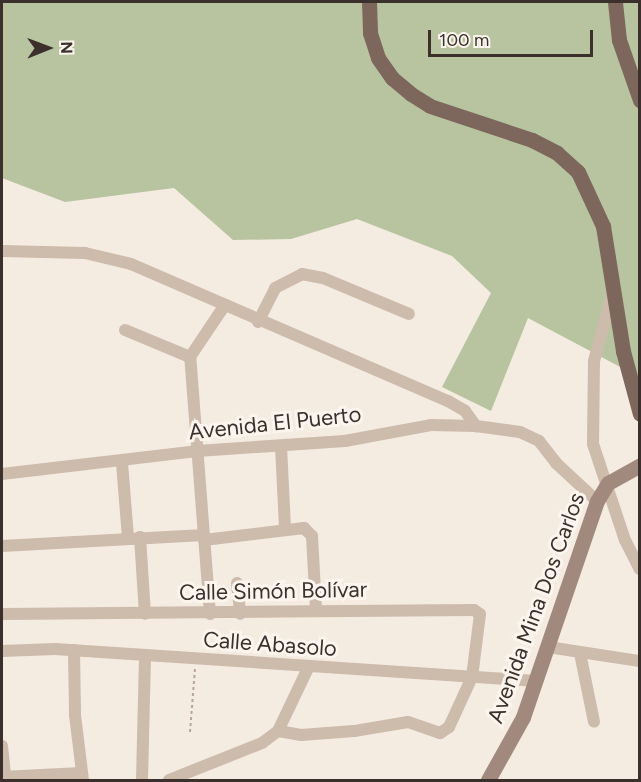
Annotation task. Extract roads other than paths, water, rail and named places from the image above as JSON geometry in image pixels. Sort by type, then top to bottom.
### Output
[{"type":"main road","points":[[369,2],[370,33],[378,58],[392,78],[411,94],[430,106],[557,153],[578,172],[594,200],[603,226],[612,294],[629,381],[639,414]]},
{"type":"main road","points":[[615,2],[619,40],[639,100]]},
{"type":"street","points":[[2,251],[85,253],[131,264],[258,322],[448,401],[465,411],[477,426]]},
{"type":"street","points":[[258,322],[275,288],[302,274],[323,278],[409,314]]},
{"type":"street","name":"Avenida Mina Dos Carlos","points":[[608,483],[593,444],[590,412],[594,361],[612,294]]},
{"type":"street","points":[[210,614],[190,357],[225,305]]},
{"type":"street","points":[[125,330],[190,357]]},
{"type":"street","name":"Avenida El Puerto","points":[[2,474],[122,463],[197,451],[345,441],[431,425],[477,426],[520,432],[539,441],[556,463],[597,501]]},
{"type":"street","points":[[281,446],[285,528]]},
{"type":"street","points":[[122,463],[145,614]]},
{"type":"street","name":"Avenida Mina Dos Carlos","points":[[488,780],[523,717],[597,501],[608,483],[639,465]]},
{"type":"street","points":[[608,483],[625,540],[639,569]]},
{"type":"street","points":[[2,546],[134,537],[204,537],[304,528],[312,536],[316,610]]},
{"type":"street","points":[[237,583],[240,614]]},
{"type":"street","name":"Calle Simón Bolívar","points":[[2,614],[240,614],[316,610],[474,610],[480,614],[482,622],[472,677]]},
{"type":"street","points":[[548,647],[580,654],[639,661]]},
{"type":"street","points":[[2,746],[3,777],[82,777],[74,650]]},
{"type":"street","name":"Calle Abasolo","points":[[2,651],[74,650],[308,668],[536,681]]},
{"type":"street","points":[[580,654],[594,722]]},
{"type":"street","points":[[142,780],[145,656]]},
{"type":"street","points":[[169,780],[262,743],[278,731],[308,668]]},
{"type":"street","points":[[278,731],[301,735],[333,733],[408,722],[440,733],[449,727],[472,677]]}]
